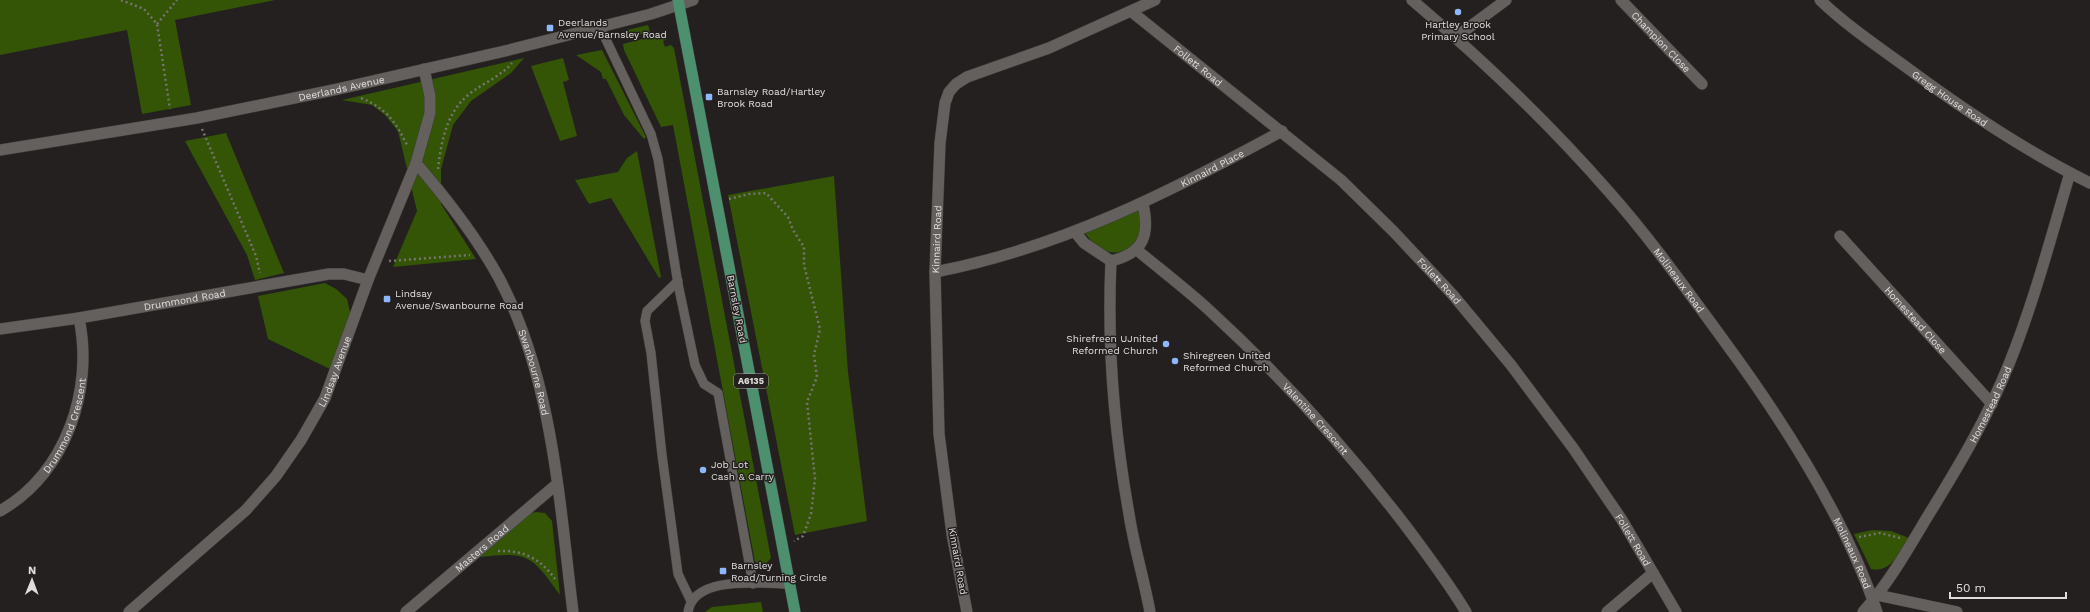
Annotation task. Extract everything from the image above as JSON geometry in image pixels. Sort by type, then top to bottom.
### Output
[{"type":"main road","name":"Barnsley Road","points":[[678,3],[795,612]]},
{"type":"street","name":"Deerlands Avenue","points":[[0,150],[197,118],[338,89],[600,27],[678,3],[693,0]]},
{"type":"street","name":"Kinnaird Road","points":[[967,612],[952,534],[939,434],[935,272],[940,143],[945,102],[956,84],[967,78],[1049,48],[1156,0]]},
{"type":"street","name":"Molineaux Road","points":[[1412,0],[1456,36],[1531,107],[1611,194],[1655,249],[1757,387],[1823,495],[1875,598],[1877,612]]},
{"type":"street","points":[[1456,36],[1506,0]]},
{"type":"street","name":"Champion Close","points":[[1621,0],[1702,84]]},
{"type":"street","name":"Gregg House Road","points":[[1820,0],[1878,47],[1941,93],[2006,137],[2090,183]]},
{"type":"street","name":"Follett Road","points":[[1132,12],[1282,131],[1341,180],[1394,232],[1453,295],[1511,365],[1573,448],[1622,520],[1676,612]]},
{"type":"street","name":"Lindsay Avenue","points":[[128,612],[246,510],[276,476],[301,440],[325,398],[368,280],[416,163],[430,114],[430,96],[424,69]]},
{"type":"street","name":"Kinnaird Place","points":[[935,272],[1010,254],[1075,232],[1142,204],[1282,131]]},
{"type":"street","name":"Swanbourne Road","points":[[416,163],[436,186],[484,253],[499,278],[525,339],[545,408],[557,484],[573,612]]},
{"type":"street","name":"Homestead Road","points":[[1863,612],[1875,598],[1912,543],[1972,443],[1992,404],[2025,323],[2070,173]]},
{"type":"street","points":[[1075,232],[1084,243],[1111,261],[1126,257],[1137,250],[1145,234],[1146,220],[1142,204]]},
{"type":"street","name":"Homestead Close","points":[[1840,236],[1992,404]]},
{"type":"street","name":"Valentine Crescent","points":[[1137,250],[1219,320],[1267,366],[1322,424],[1394,510],[1428,555],[1466,612]]},
{"type":"street","points":[[1111,261],[1108,311],[1113,396],[1129,516],[1150,612]]},
{"type":"street","name":"Drummond Road","points":[[0,329],[79,318],[263,287],[330,274],[344,274],[368,280]]},
{"type":"street","name":"Drummond Crescent","points":[[0,511],[22,494],[54,459],[76,413],[81,389],[83,358],[83,339],[79,318]]},
{"type":"street","name":"Masters Road","points":[[406,612],[557,484]]},
{"type":"street","points":[[1607,612],[1653,573]]},
{"type":"street","points":[[1875,598],[1957,612]]},
{"type":"lane","points":[[600,27],[651,134],[658,159],[678,281],[695,365],[704,384],[718,394],[753,584]]},
{"type":"lane","points":[[678,281],[647,311],[645,321],[651,353],[662,455],[678,574],[691,601]]},
{"type":"lane","points":[[688,612],[691,601],[700,592],[717,585],[790,584]]},
{"type":"path","points":[[121,0],[144,9],[157,24],[172,122]]},
{"type":"path","points":[[157,24],[177,0]]},
{"type":"path","points":[[436,186],[439,156],[445,130],[455,109],[468,95],[503,73],[512,62]]},
{"type":"path","points":[[338,89],[370,102],[389,115],[399,127],[416,163]]},
{"type":"path","points":[[197,118],[256,256],[263,287]]},
{"type":"path","points":[[716,202],[749,194],[766,193],[788,217],[793,230],[804,248],[804,265],[820,329],[814,356],[817,376],[807,402],[814,479],[811,514],[803,536],[783,546]]},
{"type":"path","points":[[376,261],[432,259],[484,253]]},
{"type":"path","points":[[1847,541],[1865,534],[1880,533],[1895,535],[1912,543]]},
{"type":"path","points":[[474,554],[499,551],[521,552],[536,559],[551,573],[571,600]]},
{"type":"green space","points":[[0,0],[275,0],[175,20],[191,105],[142,114],[127,30],[0,55]]},
{"type":"green space","points":[[648,25],[650,32],[621,39],[627,30]]},
{"type":"green space","points":[[661,34],[667,39],[663,41],[665,47],[671,45],[674,48],[771,558],[765,565],[755,562],[673,125],[661,127],[624,50],[623,44]]},
{"type":"green space","points":[[602,50],[646,137],[644,139],[624,115],[606,79],[603,79],[601,72],[576,55]]},
{"type":"green space","points":[[524,58],[511,73],[471,101],[453,125],[441,169],[441,204],[476,259],[393,267],[417,211],[398,131],[385,115],[372,105],[342,100]]},
{"type":"green space","points":[[563,58],[569,80],[563,82],[577,136],[560,141],[531,66]]},
{"type":"green space","points":[[226,133],[284,273],[255,280],[247,255],[185,141]]},
{"type":"green space","points":[[637,151],[661,277],[659,278],[611,198],[589,204],[575,180],[618,172],[627,158]]},
{"type":"green space","points":[[834,176],[848,372],[867,521],[795,535],[728,195]]},
{"type":"green space","points":[[1140,210],[1141,226],[1139,237],[1135,244],[1124,251],[1111,252],[1105,250],[1094,243],[1085,233]]},
{"type":"green space","points":[[325,283],[336,289],[347,299],[351,316],[332,370],[268,339],[258,296]]},
{"type":"green space","points":[[536,512],[545,513],[552,521],[560,595],[543,572],[528,559],[509,555],[480,557],[527,514]]},
{"type":"green space","points":[[1872,530],[1891,531],[1909,538],[1894,561],[1884,568],[1871,569],[1854,534]]},
{"type":"green space","points":[[761,602],[763,612],[705,612],[712,607]]},
{"type":"place","name":"Hartley Brook Primary School","points":[[1458,12]]},
{"type":"place","name":"Deerlands Avenue/Barnsley Road","points":[[550,28]]},
{"type":"place","name":"Barnsley Road/Hartley Brook Road","points":[[709,97]]},
{"type":"place","name":"Lindsay Avenue/Swanbourne Road","points":[[387,299]]},
{"type":"place","name":"Shirefreen UJnited Reformed Church","points":[[1166,344]]},
{"type":"place","name":"Shiregreen United Reformed Church","points":[[1175,361]]},
{"type":"place","name":"Job Lot Cash & Carry","points":[[703,470]]},
{"type":"place","name":"Barnsley Road/Turning Circle","points":[[723,571]]}]
